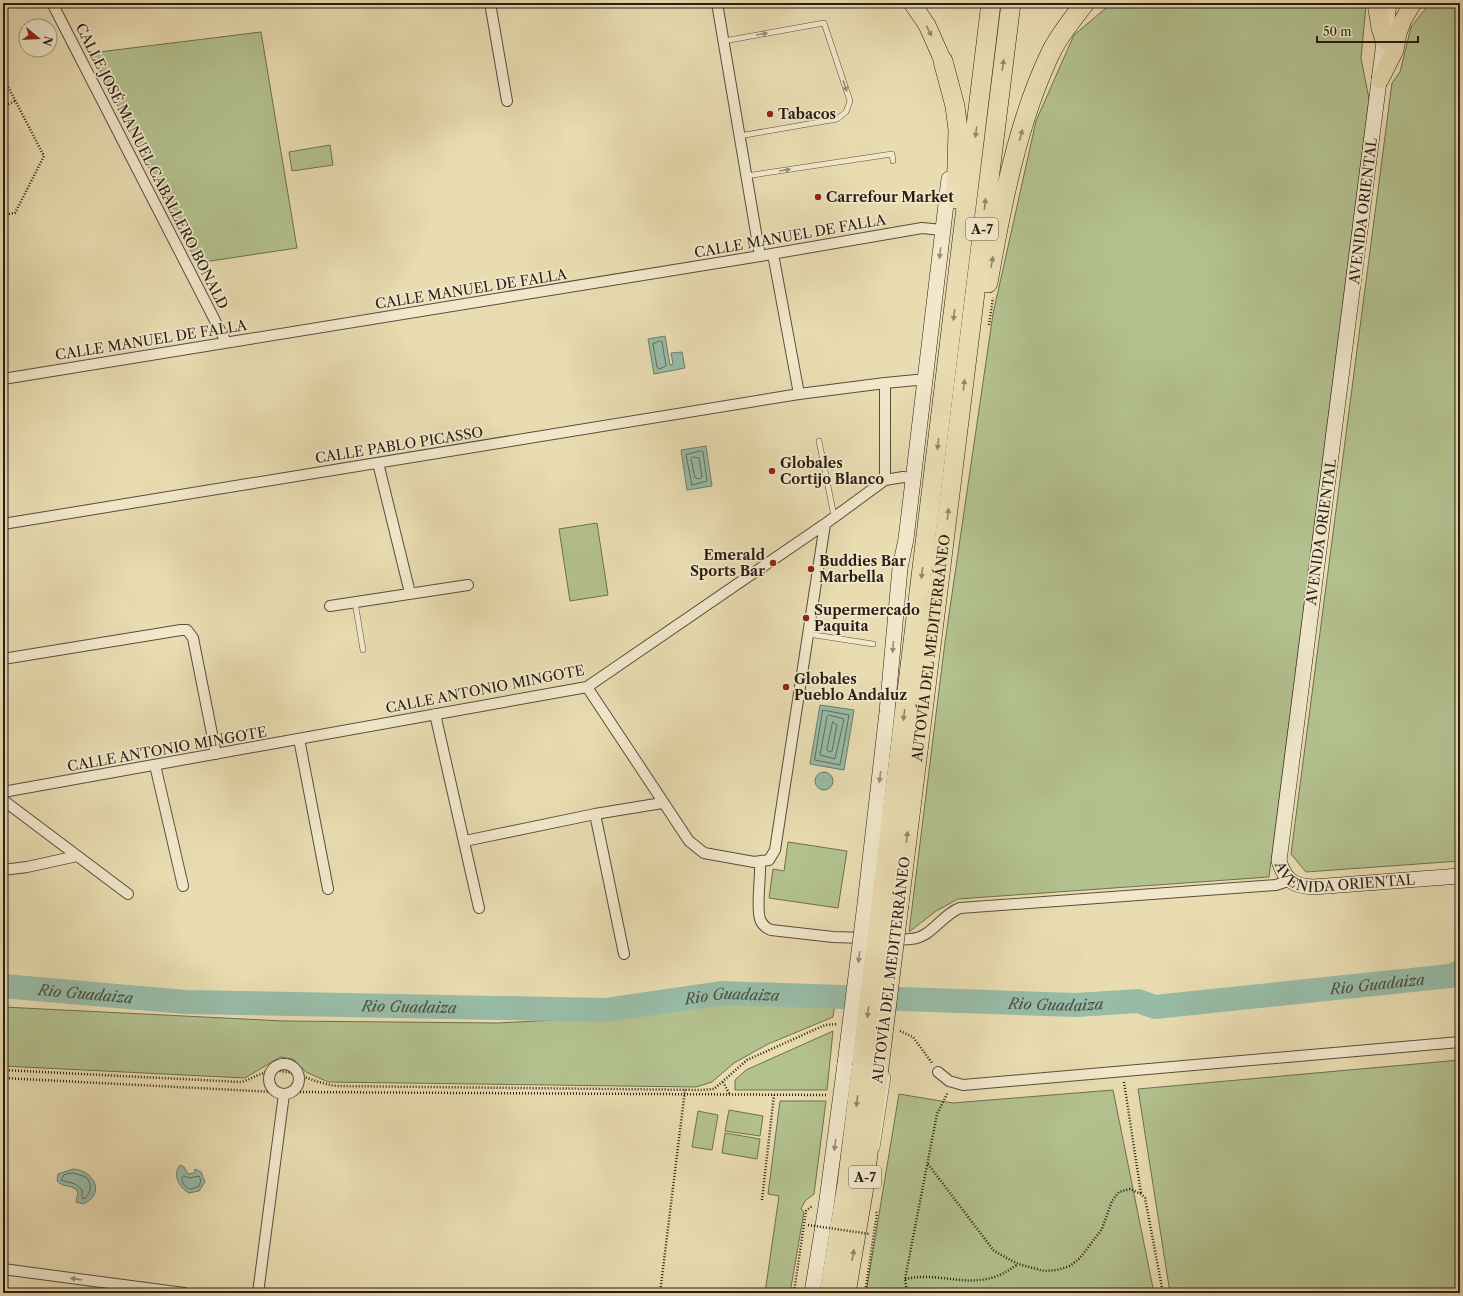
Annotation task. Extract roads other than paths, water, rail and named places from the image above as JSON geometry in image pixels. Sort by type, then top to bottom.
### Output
[{"type":"highway","name":"AUTOVÍA DEL MEDITERRÁNEO","points":[[830,1293],[847,1184],[992,3]]},
{"type":"highway","name":"AUTOVÍA DEL MEDITERRÁNEO","points":[[882,904],[968,354],[1011,3]]},
{"type":"highway","points":[[968,354],[982,316],[1001,212],[1022,130],[1040,76],[1053,49],[1070,21],[1086,3]]},
{"type":"highway","points":[[1385,40],[1381,28],[1387,4]]},
{"type":"highway","points":[[943,61],[955,106],[958,130],[954,234],[959,276]]},
{"type":"highway","name":"AUTOVÍA DEL MEDITERRÁNEO","points":[[846,1293],[863,1193],[862,1062]]},
{"type":"main road","points":[[912,3],[927,25],[943,61]]},
{"type":"main road","points":[[1380,80],[1393,56],[1403,20],[1413,3]]},
{"type":"street","name":"CALLE JOSÉ MANUEL CABALLERO BONALD","points":[[52,3],[226,342]]},
{"type":"street","points":[[490,3],[507,101]]},
{"type":"street","points":[[717,3],[760,256]]},
{"type":"street","name":"AVENIDA ORIENTAL","points":[[1385,40],[1279,850],[1279,861],[1282,872],[1288,881],[1300,886],[1313,887],[1460,876]]},
{"type":"street","points":[[812,1293],[826,1207],[862,1062],[882,904],[887,712],[900,568],[906,539],[914,478],[942,230],[951,164],[951,140],[943,61]]},
{"type":"street","name":"CALLE MANUEL DE FALLA","points":[[3,379],[773,254],[922,228],[942,230]]},
{"type":"street","points":[[773,254],[799,394]]},
{"type":"street","name":"CALLE PABLO PICASSO","points":[[3,524],[799,394],[916,380],[925,382]]},
{"type":"street","points":[[885,383],[885,480]]},
{"type":"street","points":[[378,463],[410,593]]},
{"type":"street","name":"CALLE ANTONIO MINGOTE","points":[[3,792],[587,687],[824,524],[885,480],[903,477],[914,478]]},
{"type":"street","points":[[587,687],[662,803],[689,841],[704,853],[760,862],[769,860],[775,850],[824,524]]},
{"type":"street","points":[[330,606],[468,585]]},
{"type":"street","points":[[3,659],[187,630],[193,638],[216,754]]},
{"type":"street","points":[[435,714],[479,908]]},
{"type":"street","points":[[300,739],[328,889]]},
{"type":"street","points":[[155,765],[183,886]]},
{"type":"street","points":[[3,800],[128,894]]},
{"type":"street","points":[[465,841],[595,814],[662,803]]},
{"type":"street","points":[[595,814],[624,954]]},
{"type":"street","points":[[3,870],[27,867],[77,856]]},
{"type":"street","points":[[760,862],[759,915],[762,924],[770,930],[833,937],[911,940],[922,937],[931,931],[952,911],[960,908],[1276,885],[1288,881]]},
{"type":"street","points":[[938,1072],[949,1081],[964,1085],[1460,1042]]},
{"type":"street","points":[[284,1064],[292,1066],[298,1074],[299,1079],[297,1086],[284,1092],[271,1086],[269,1079],[271,1072],[277,1066],[284,1064]]},
{"type":"street","points":[[258,1293],[284,1092]]},
{"type":"street","points":[[3,1269],[184,1293]]},
{"type":"lane","points":[[724,41],[824,23],[850,101],[846,112],[837,120],[739,136]]},
{"type":"lane","points":[[746,176],[892,154],[893,161]]},
{"type":"lane","points":[[819,441],[834,516]]},
{"type":"lane","points":[[355,602],[363,650]]},
{"type":"lane","points":[[808,634],[873,644]]},
{"type":"water","points":[[665,336],[670,365],[673,364],[671,353],[682,352],[685,368],[654,374],[648,339]]},
{"type":"water","points":[[706,446],[712,486],[687,490],[681,450]]},
{"type":"water","points":[[820,705],[854,710],[844,770],[810,764]]},
{"type":"water","points":[[820,772],[828,772],[833,777],[831,788],[828,790],[820,790],[815,785],[815,777]]},
{"type":"water","points":[[180,1165],[184,1167],[188,1174],[194,1173],[195,1169],[201,1172],[205,1182],[199,1191],[189,1193],[182,1188],[177,1176]]},
{"type":"water","points":[[73,1169],[87,1174],[95,1184],[96,1189],[94,1195],[90,1200],[83,1204],[76,1202],[78,1193],[74,1188],[63,1185],[57,1181],[58,1174]]},
{"type":"waterway","name":"Rio Guadaiza","points":[[3,986],[185,1002],[606,1010],[723,993],[1076,1005],[1138,1001],[1155,1007],[1450,976],[1460,972]]},
{"type":"place","name":"Tabacos","points":[[770,114]]},
{"type":"place","name":"Carrefour Market","points":[[818,197]]},
{"type":"place","name":"Globales Cortijo Blanco","points":[[772,471]]},
{"type":"place","name":"Emerald Sports Bar","points":[[773,563]]},
{"type":"place","name":"Buddies Bar Marbella","points":[[811,569]]},
{"type":"place","name":"Supermercado Paquita","points":[[806,618]]},
{"type":"place","name":"Globales Pueblo Andaluz","points":[[786,687]]}]
